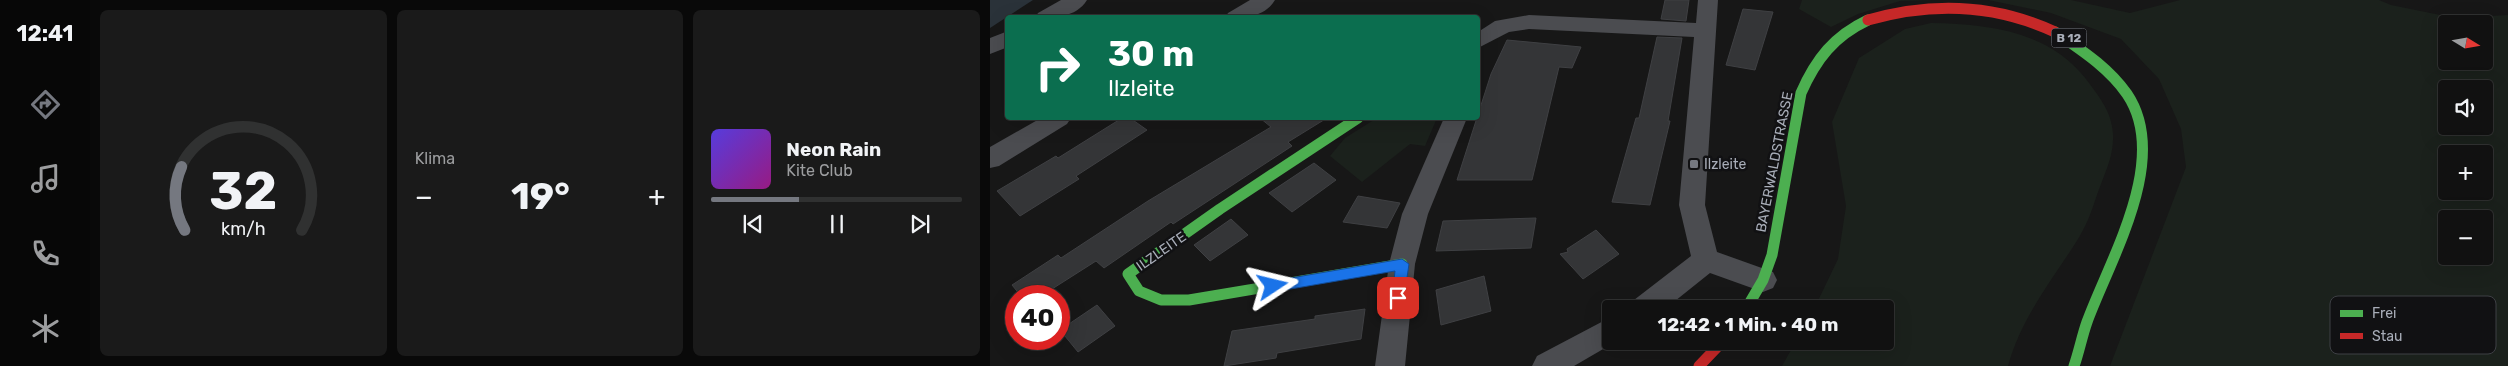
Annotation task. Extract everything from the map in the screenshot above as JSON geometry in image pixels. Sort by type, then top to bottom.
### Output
[{"type":"main road","name":"BAYERWALDSTRASSE","points":[[1751,300],[1763,280],[1778,226],[1801,93],[1810,69],[1821,54],[1835,39],[1852,28],[1872,18],[1894,12],[1941,6],[2004,12],[2054,29],[2097,59],[2115,78],[2130,99],[2142,128],[2144,149],[2134,208],[2087,324],[2074,366]]},
{"type":"main road","name":"ILZLEITE","points":[[1355,120],[1220,209],[1128,274],[1139,291],[1161,300],[1189,300],[1402,264]]},
{"type":"main road","points":[[1699,366],[1714,350]]},
{"type":"street","points":[[1050,15],[1077,0]]},
{"type":"street","points":[[1239,15],[1265,0]]},
{"type":"street","points":[[1706,260],[1699,240],[1692,205],[1708,0]]},
{"type":"street","points":[[1480,41],[1503,26],[1530,22],[1707,30]]},
{"type":"street","points":[[990,47],[1005,40]]},
{"type":"street","points":[[990,159],[1056,120]]},
{"type":"street","points":[[1390,357],[1402,264],[1415,214],[1454,120]]},
{"type":"street","points":[[1706,260],[1763,280]]},
{"type":"street","points":[[1655,300],[1706,260]]},
{"type":"street","points":[[1547,366],[1602,335]]},
{"type":"shaded area","points":[[990,0],[1033,0],[1010,15],[1005,15],[1005,18],[990,28]]},
{"type":"shaded area","points":[[1802,0],[1935,0],[1900,1],[1858,14],[1831,27],[1799,9]]},
{"type":"shaded area","points":[[1988,0],[2071,0],[2130,13],[2180,0],[2379,0],[2391,5],[2440,15],[2438,15],[2438,70],[2493,70],[2493,16],[2508,15],[2508,366],[2110,366],[2186,167],[2181,129],[2159,79],[2121,39],[2051,13]]},
{"type":"shaded area","points":[[1931,23],[1974,25],[2016,33],[2036,40],[2054,50],[2071,63],[2101,99],[2113,130],[2113,146],[2109,161],[2088,219],[2077,241],[2032,310],[2018,337],[2008,366],[1782,366],[1791,350],[1894,350],[1894,300],[1818,300],[1838,259],[1846,206],[1832,122],[1859,58],[1905,29]]},
{"type":"shaded area","points":[[1374,120],[1436,120],[1425,146],[1410,144],[1362,182],[1330,156],[1345,138]]},
{"type":"building","points":[[1665,0],[1689,0],[1686,21],[1661,19]]},
{"type":"building","points":[[1743,9],[1773,12],[1755,70],[1726,65]]},
{"type":"building","points":[[1657,37],[1682,38],[1668,121],[1670,121],[1650,205],[1612,202],[1636,118],[1639,118]]},
{"type":"building","points":[[1507,40],[1581,47],[1572,68],[1559,67],[1532,180],[1457,180],[1476,120],[1480,120],[1480,108],[1491,74]]},
{"type":"building","points":[[1119,120],[1133,120],[1147,130],[1076,176],[1079,179],[1020,216],[997,191],[1056,156],[1058,158]]},
{"type":"building","points":[[1262,120],[1324,120],[1288,142],[1292,146],[1173,224],[1171,222],[1104,268],[1096,261],[1058,285],[1012,285],[1058,255],[1061,258],[1148,201],[1271,127]]},
{"type":"building","points":[[1314,163],[1336,180],[1292,212],[1269,193]]},
{"type":"building","points":[[1358,196],[1400,203],[1387,228],[1343,222]]},
{"type":"building","points":[[1536,218],[1531,248],[1436,251],[1443,221]]},
{"type":"building","points":[[1231,219],[1248,235],[1210,261],[1194,245]]},
{"type":"building","points":[[1596,230],[1619,254],[1583,279],[1560,254],[1568,252],[1567,249]]},
{"type":"building","points":[[1484,276],[1491,311],[1441,325],[1436,290]]},
{"type":"building","points":[[1097,305],[1115,326],[1078,352],[1070,342],[1070,323]]},
{"type":"building","points":[[1365,309],[1361,339],[1277,353],[1276,358],[1224,366],[1232,331],[1315,319],[1315,316]]},
{"type":"traffic: fast","points":[[1751,300],[1763,280],[1772,255],[1801,93],[1806,80],[1819,58],[1835,40],[1845,32],[1868,20]]},
{"type":"traffic: fast","points":[[2055,32],[2100,63],[2128,95],[2141,128],[2142,164],[2135,200],[2087,322],[2074,366]]},
{"type":"traffic: fast","points":[[1355,120],[1220,209],[1128,274],[1139,291],[1161,300],[1189,300],[1402,264]]},
{"type":"traffic: jam","points":[[1868,20],[1913,10],[1963,8],[1988,10],[2012,15],[2035,22],[2055,32]]},
{"type":"traffic: jam","points":[[1699,366],[1714,350]]},
{"type":"place","name":"Ilzleite","points":[[1694,164]]},
{"type":"route","points":[[1273,286],[1402,264],[1398,298]]}]
